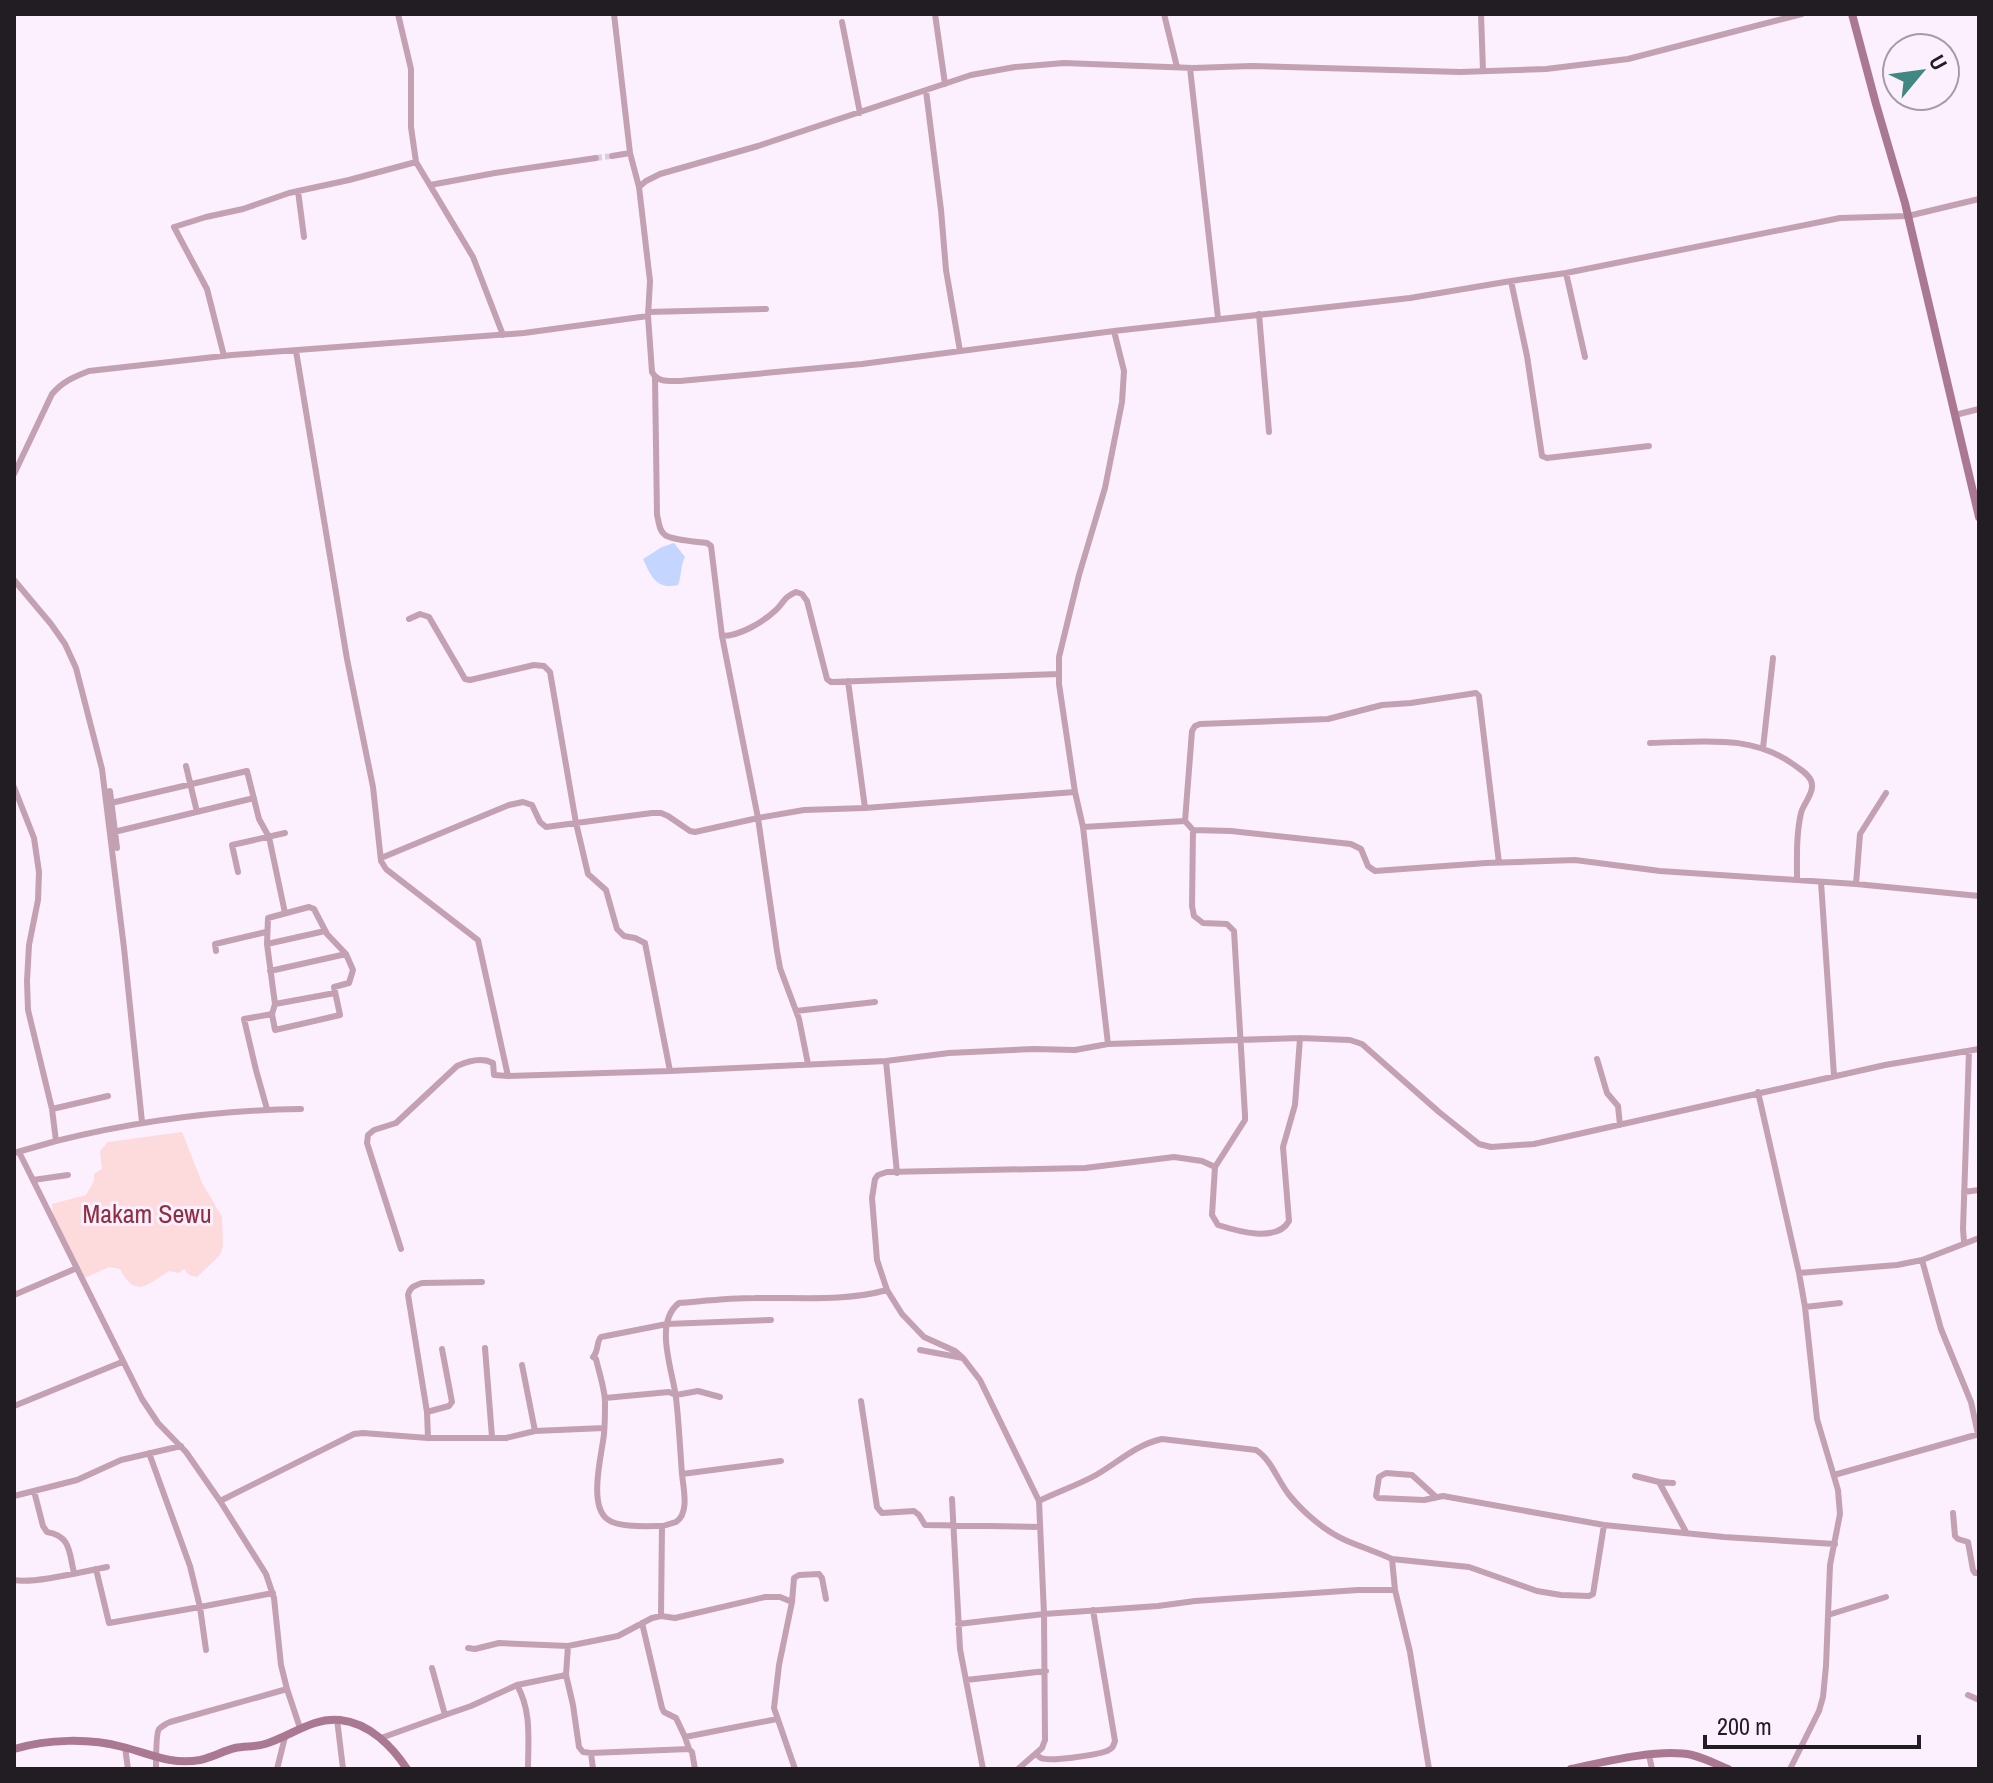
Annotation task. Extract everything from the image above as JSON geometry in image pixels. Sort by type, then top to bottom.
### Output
[{"type":"main road","points":[[1852,14],[1908,216],[1979,517]]},
{"type":"main road","points":[[14,1749],[41,1743],[82,1741],[125,1747],[171,1761],[200,1760],[237,1748],[267,1744],[300,1728],[337,1719],[348,1721],[381,1738],[407,1769]]},
{"type":"main road","points":[[1571,1769],[1615,1759],[1676,1753],[1693,1755],[1728,1769]]},
{"type":"street","points":[[398,14],[411,69],[411,127],[416,162],[473,257],[503,335]]},
{"type":"street","points":[[614,14],[630,153],[639,187],[650,281],[648,314],[655,378],[657,515],[664,534],[711,546],[722,636],[758,818],[780,968],[796,1011],[808,1064]]},
{"type":"street","points":[[935,14],[945,84]]},
{"type":"street","points":[[1164,14],[1177,67]]},
{"type":"street","points":[[1481,14],[1483,71]]},
{"type":"street","points":[[639,187],[660,174],[758,146],[971,75],[1000,69],[1064,63],[1190,68],[1546,69],[1628,59],[1802,14]]},
{"type":"street","points":[[842,22],[860,113]]},
{"type":"street","points":[[1190,68],[1218,318]]},
{"type":"street","points":[[926,91],[946,270],[960,351]]},
{"type":"street","points":[[612,156],[630,153]]},
{"type":"street","points":[[430,185],[596,158]]},
{"type":"street","points":[[224,356],[207,289],[174,227],[298,191],[416,162]]},
{"type":"street","points":[[298,191],[304,237]]},
{"type":"street","points":[[655,378],[695,380],[862,364],[1218,318],[1410,298],[1566,273],[1840,218],[1908,216],[1979,199]]},
{"type":"street","points":[[1566,273],[1585,357]]},
{"type":"street","points":[[1511,281],[1527,356],[1542,456],[1547,458],[1649,446]]},
{"type":"street","points":[[14,474],[52,394],[68,379],[89,371],[224,356],[503,335],[648,314],[766,309]]},
{"type":"street","points":[[1259,314],[1269,432]]},
{"type":"street","points":[[1108,1044],[1083,827],[1075,792],[1059,674],[1060,652],[1105,488],[1122,402],[1124,371],[1114,331]]},
{"type":"street","points":[[296,351],[347,659],[373,787],[381,858],[386,869],[478,940],[508,1076]]},
{"type":"street","points":[[1955,415],[1979,409]]},
{"type":"street","points":[[14,580],[65,644],[76,668],[102,769],[142,1122]]},
{"type":"street","points":[[722,636],[733,636],[751,627],[777,609],[785,597],[796,592],[807,601],[827,679],[831,682],[1059,674]]},
{"type":"street","points":[[409,619],[420,614],[429,617],[465,679],[534,665],[544,666],[550,672],[588,874],[606,890],[617,929],[624,936],[645,943],[670,1071]]},
{"type":"street","points":[[1763,748],[1773,658]]},
{"type":"street","points":[[848,681],[865,808]]},
{"type":"street","points":[[1300,1038],[1295,1105],[1283,1147],[1288,1226],[1279,1231],[1253,1234],[1218,1225],[1212,1215],[1215,1167],[1245,1120],[1234,931],[1227,924],[1203,923],[1194,916],[1192,906],[1193,830],[1185,821],[1192,731],[1195,726],[1328,719],[1382,705],[1476,693],[1479,696],[1499,863]]},
{"type":"street","points":[[1650,743],[1738,742],[1763,748],[1790,761],[1811,780],[1813,787],[1801,813],[1797,880]]},
{"type":"street","points":[[186,766],[197,812]]},
{"type":"street","points":[[111,803],[247,771],[259,819],[269,837],[285,913]]},
{"type":"street","points":[[14,787],[34,838],[39,872],[38,900],[29,945],[28,1010],[52,1109],[56,1141]]},
{"type":"street","points":[[110,791],[117,848]]},
{"type":"street","points":[[381,858],[526,802],[532,805],[546,827],[661,813],[695,832],[804,810],[1075,792]]},
{"type":"street","points":[[1856,884],[1860,834],[1886,793]]},
{"type":"street","points":[[114,832],[254,798]]},
{"type":"street","points":[[1083,827],[1185,821]]},
{"type":"street","points":[[1193,830],[1351,844],[1361,849],[1368,866],[1375,871],[1575,860],[1660,871],[1979,896]]},
{"type":"street","points":[[238,872],[232,845],[285,833]]},
{"type":"street","points":[[1821,882],[1834,1076]]},
{"type":"street","points":[[309,907],[314,909],[325,931],[346,954],[353,970],[349,983],[334,987],[340,1015],[275,1030],[266,932],[268,918],[309,907]]},
{"type":"street","points":[[267,944],[325,931]]},
{"type":"street","points":[[216,951],[215,944],[266,932]]},
{"type":"street","points":[[270,971],[346,954]]},
{"type":"street","points":[[275,1004],[335,993]]},
{"type":"street","points":[[796,1011],[875,1002]]},
{"type":"street","points":[[267,1109],[244,1019],[272,1014]]},
{"type":"street","points":[[401,1249],[367,1143],[368,1135],[396,1123],[464,1063],[489,1060],[493,1063],[494,1075],[508,1076],[886,1061],[949,1053],[1075,1050],[1108,1044],[1300,1038],[1350,1040],[1362,1044],[1439,1112],[1483,1146],[1491,1147],[1534,1144],[1758,1092],[1979,1049]]},
{"type":"street","points":[[1964,1242],[1969,1051]]},
{"type":"street","points":[[1597,1059],[1607,1091],[1618,1106],[1620,1125]]},
{"type":"street","points":[[886,1061],[897,1173]]},
{"type":"street","points":[[1758,1092],[1799,1273],[1817,1419],[1840,1501],[1830,1565],[1826,1666],[1821,1704],[1790,1769]]},
{"type":"street","points":[[52,1109],[108,1096]]},
{"type":"street","points":[[300,1728],[281,1665],[273,1593],[266,1574],[181,1446],[149,1411],[17,1152],[142,1122],[200,1114],[301,1109]]},
{"type":"street","points":[[1018,1769],[1042,1748],[1045,1740],[1046,1671],[1039,1501],[980,1380],[963,1358],[946,1346],[924,1337],[902,1314],[887,1290],[877,1260],[872,1198],[875,1179],[887,1172],[1085,1168],[1174,1157],[1202,1161],[1215,1167]]},
{"type":"street","points":[[33,1180],[68,1175]]},
{"type":"street","points":[[1964,1192],[1979,1190]]},
{"type":"street","points":[[1799,1273],[1897,1265],[1922,1260],[1979,1238]]},
{"type":"street","points":[[1834,1475],[1978,1434],[1971,1402],[1941,1329],[1922,1260]]},
{"type":"street","points":[[14,1295],[77,1268]]},
{"type":"street","points":[[428,1438],[409,1290],[422,1283],[482,1282]]},
{"type":"street","points":[[771,1320],[667,1324],[600,1338],[593,1357],[605,1398],[597,1472],[598,1504],[602,1515],[611,1522],[640,1527],[662,1526],[676,1522],[683,1515],[685,1508],[676,1395],[665,1345],[667,1324],[668,1314],[679,1303],[753,1298],[856,1297],[887,1290]]},
{"type":"street","points":[[1805,1307],[1840,1303]]},
{"type":"street","points":[[485,1348],[492,1437]]},
{"type":"street","points":[[427,1412],[452,1404],[442,1349]]},
{"type":"street","points":[[920,1350],[963,1358]]},
{"type":"street","points":[[14,1406],[122,1362]]},
{"type":"street","points":[[522,1365],[535,1431]]},
{"type":"street","points":[[605,1398],[698,1391],[720,1397]]},
{"type":"street","points":[[861,1401],[878,1509],[886,1514],[914,1511],[925,1525],[1040,1527]]},
{"type":"street","points":[[220,1501],[354,1434],[506,1438],[535,1431],[604,1428]]},
{"type":"street","points":[[1039,1501],[1096,1474],[1128,1453],[1156,1440],[1256,1450],[1265,1457],[1290,1496],[1318,1522],[1342,1538],[1392,1559],[1469,1567],[1537,1591],[1561,1595],[1593,1594],[1604,1525]]},
{"type":"street","points":[[14,1496],[77,1480],[121,1460],[181,1446]]},
{"type":"street","points":[[149,1453],[190,1566],[206,1650]]},
{"type":"street","points":[[682,1474],[781,1461]]},
{"type":"street","points":[[1435,1496],[1412,1475],[1386,1473],[1379,1477],[1378,1498],[1424,1500],[1443,1496],[1604,1525],[1835,1544]]},
{"type":"street","points":[[1635,1476],[1673,1483]]},
{"type":"street","points":[[1659,1482],[1686,1532]]},
{"type":"street","points":[[34,1491],[43,1526],[47,1532],[63,1538],[74,1573]]},
{"type":"street","points":[[952,1499],[958,1624],[983,1769]]},
{"type":"street","points":[[1953,1513],[1955,1536],[1968,1542],[1973,1570],[1978,1575]]},
{"type":"street","points":[[661,1616],[662,1526]]},
{"type":"street","points":[[1392,1559],[1395,1590],[1410,1652],[1429,1769]]},
{"type":"street","points":[[14,1580],[107,1567]]},
{"type":"street","points":[[96,1569],[109,1623],[273,1593]]},
{"type":"street","points":[[795,1769],[774,1702],[794,1578],[817,1573],[821,1576],[826,1599]]},
{"type":"street","points":[[958,1624],[1195,1601],[1395,1590]]},
{"type":"street","points":[[468,1648],[499,1643],[568,1646],[618,1636],[661,1616],[675,1618],[765,1597],[780,1597],[792,1602]]},
{"type":"street","points":[[1828,1615],[1886,1597]]},
{"type":"street","points":[[1036,1754],[1045,1759],[1108,1751],[1113,1747],[1115,1741],[1093,1610]]},
{"type":"street","points":[[642,1623],[662,1708],[676,1718],[692,1752],[695,1769]]},
{"type":"street","points":[[568,1646],[566,1675],[579,1747],[583,1752],[689,1749]]},
{"type":"street","points":[[432,1668],[445,1715]]},
{"type":"street","points":[[966,1680],[1046,1671]]},
{"type":"street","points":[[381,1738],[471,1706],[517,1685],[566,1675]]},
{"type":"street","points":[[517,1685],[525,1702],[529,1731],[528,1769]]},
{"type":"street","points":[[156,1769],[159,1728],[170,1722],[287,1689]]},
{"type":"street","points":[[1968,1695],[1979,1700]]},
{"type":"street","points":[[337,1719],[343,1769]]},
{"type":"street","points":[[685,1737],[777,1719]]},
{"type":"street","points":[[277,1769],[285,1737]]},
{"type":"street","points":[[125,1747],[128,1769]]},
{"type":"street","points":[[591,1753],[593,1769]]},
{"type":"street","points":[[1649,1755],[1652,1769]]},
{"type":"green space","name":"Makam Sewu","points":[[182,1132],[202,1183],[222,1217],[223,1246],[220,1255],[197,1277],[189,1275],[184,1269],[179,1273],[169,1271],[148,1284],[136,1287],[120,1269],[109,1267],[84,1278],[53,1215],[52,1204],[86,1195],[94,1181],[94,1174],[102,1169],[100,1151],[108,1142]]},
{"type":"water","points":[[674,543],[685,557],[678,585],[664,585],[652,576],[643,559]]},
{"type":"tunnel","points":[[596,158],[612,156]]}]
